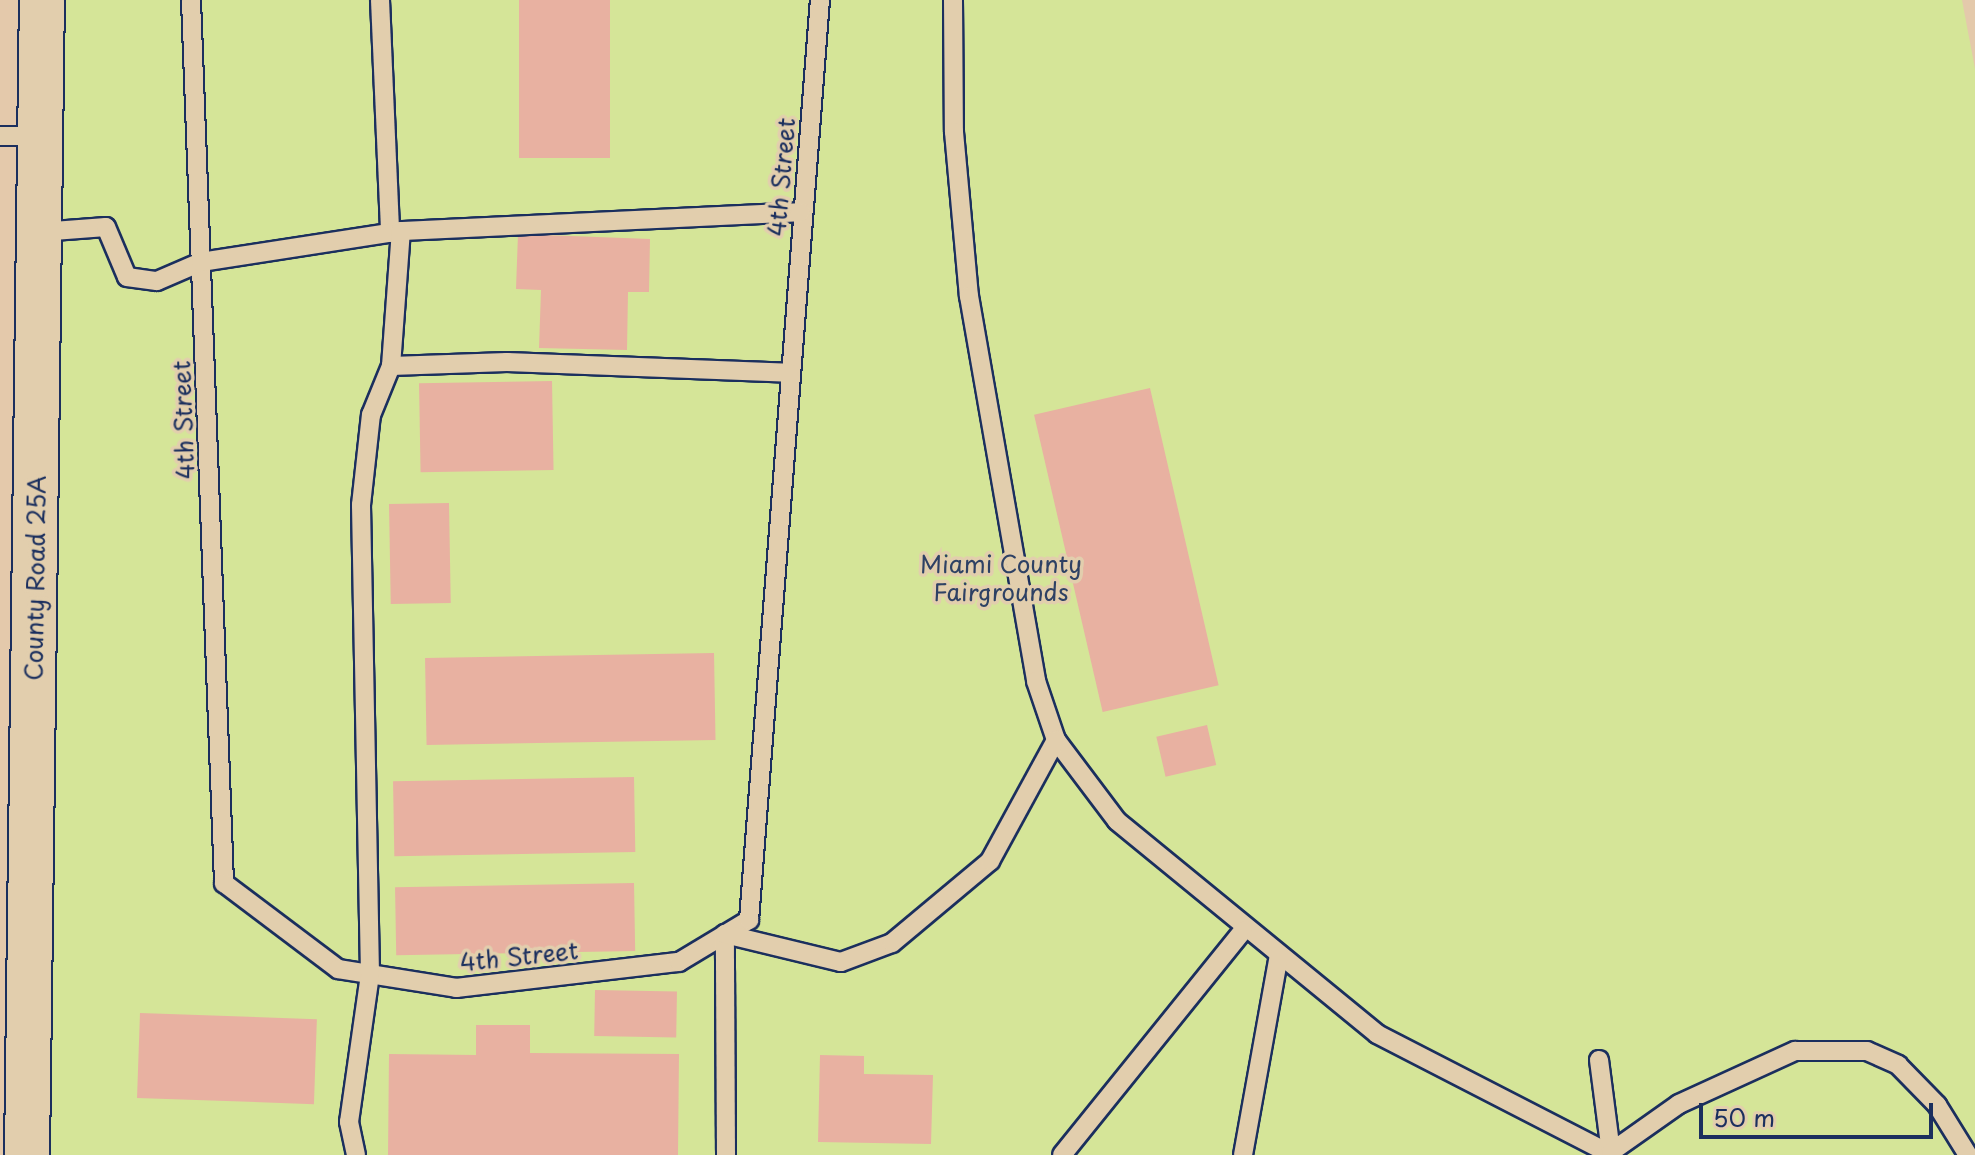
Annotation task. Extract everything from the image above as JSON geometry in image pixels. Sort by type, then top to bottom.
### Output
[{"type":"main road","name":"County Road 25A","points":[[18,1145],[40,232],[20,136],[42,0]]},
{"type":"lane","name":"4th Street","points":[[191,0],[224,883],[338,969],[471,986],[679,962],[749,920],[801,212],[820,0]]},
{"type":"lane","points":[[356,1155],[349,1122],[370,974],[361,505],[371,415],[391,366],[396,232],[380,0]]},
{"type":"lane","points":[[953,0],[954,132],[969,296],[1036,681],[1056,740],[1117,821],[1243,931],[1279,955],[1377,1034],[1611,1153]]},
{"type":"lane","points":[[40,232],[106,227],[127,277],[157,281],[201,262],[396,232],[801,212]]},
{"type":"lane","points":[[391,366],[507,362],[789,373]]},
{"type":"lane","points":[[726,1155],[725,934],[841,962],[892,943],[990,861],[1056,740]]},
{"type":"lane","points":[[1062,1155],[1243,931]]},
{"type":"lane","points":[[1243,1155],[1279,955]]},
{"type":"lane","points":[[1611,1153],[1679,1104],[1795,1051],[1867,1051],[1898,1065],[1937,1105],[1968,1155]]},
{"type":"lane","points":[[1599,1060],[1611,1153]]},
{"type":"green space","name":"Miami County Fairgrounds","points":[[42,0],[1962,0],[1975,69],[1975,1155],[27,1155]]},
{"type":"building","points":[[519,0],[610,0],[610,158],[519,158]]},
{"type":"building","points":[[518,234],[650,239],[649,292],[628,292],[627,350],[539,348],[541,290],[516,289]]},
{"type":"building","points":[[552,381],[554,470],[421,472],[419,383]]},
{"type":"building","points":[[1150,388],[1219,685],[1103,712],[1034,415]]},
{"type":"building","points":[[449,503],[451,603],[391,604],[389,504]]},
{"type":"building","points":[[714,653],[716,740],[427,745],[425,658]]},
{"type":"building","points":[[1207,725],[1216,765],[1166,777],[1156,737]]},
{"type":"building","points":[[634,777],[635,852],[394,856],[393,781]]},
{"type":"building","points":[[634,883],[635,951],[396,955],[395,887]]},
{"type":"building","points":[[595,990],[677,991],[676,1037],[594,1036]]},
{"type":"building","points":[[140,1013],[317,1019],[314,1104],[137,1098]]},
{"type":"building","points":[[476,1025],[530,1025],[530,1053],[679,1054],[678,1155],[388,1155],[389,1054],[476,1055]]},
{"type":"building","points":[[820,1055],[864,1056],[864,1074],[933,1075],[931,1144],[818,1142]]}]
